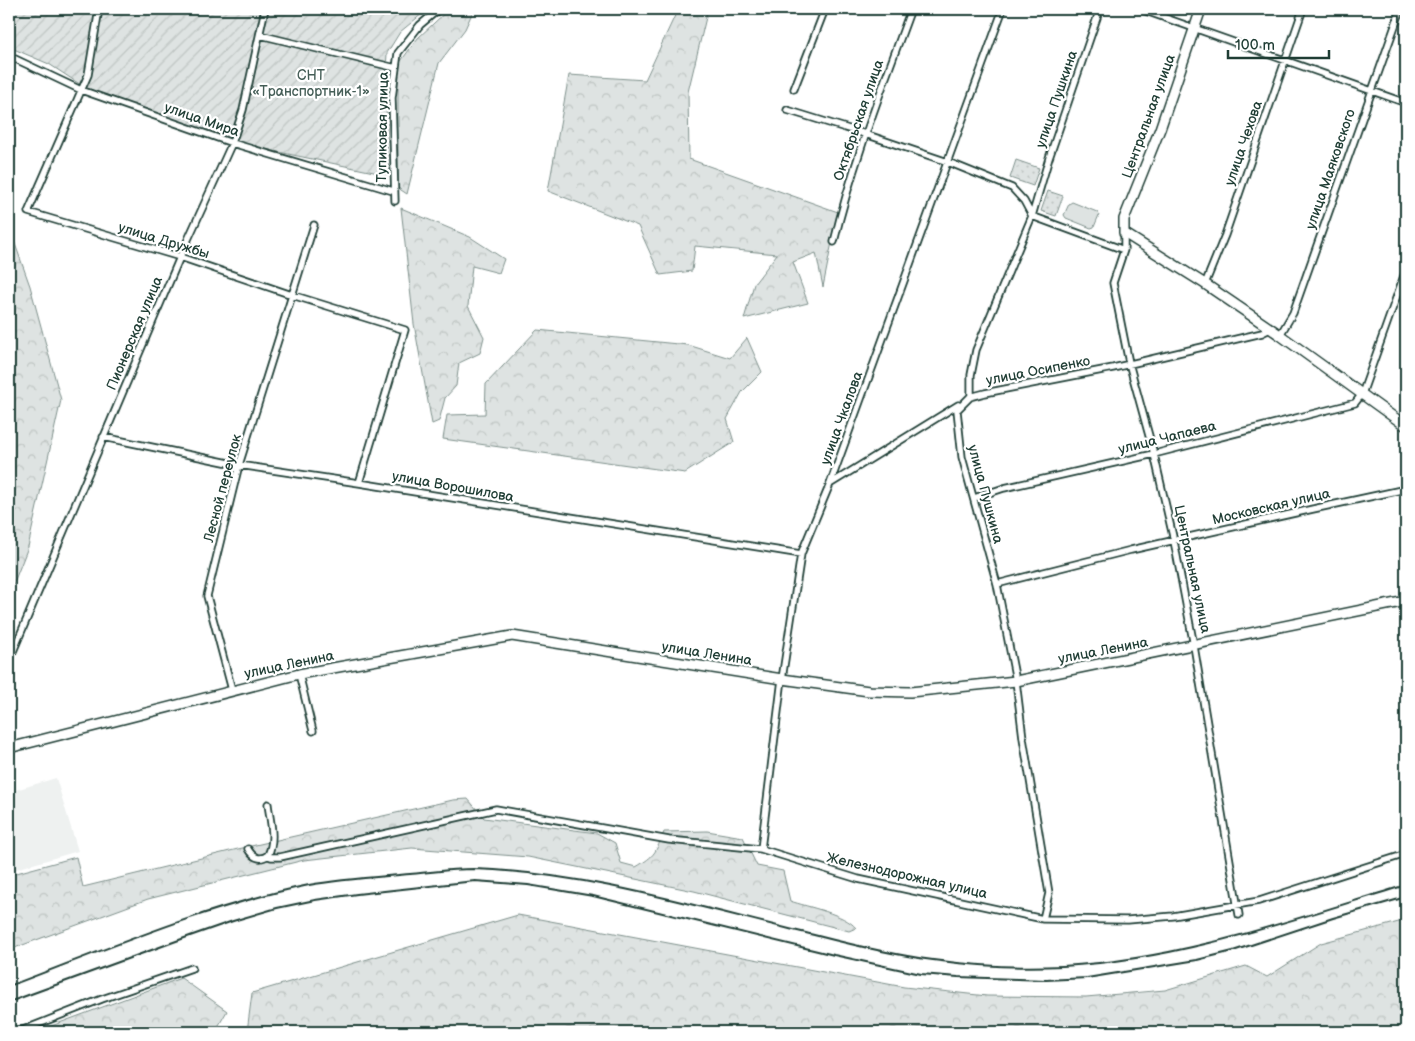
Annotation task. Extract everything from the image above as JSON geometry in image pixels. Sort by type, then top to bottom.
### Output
[{"type":"street","points":[[81,90],[88,74],[99,9]]},
{"type":"street","name":"Пионерская улица","points":[[9,661],[180,257],[232,144],[260,35],[264,9]]},
{"type":"street","name":"Тупиковая улица","points":[[394,202],[392,98],[398,53],[420,25],[439,9]]},
{"type":"street","points":[[794,89],[825,9]]},
{"type":"street","name":"Октябрьская улица","points":[[834,242],[865,134],[911,9]]},
{"type":"street","name":"улица Чкалова","points":[[761,849],[782,679],[801,554],[830,484],[1003,9]]},
{"type":"street","name":"улица Пушкина","points":[[1043,919],[1049,893],[1023,738],[1016,682],[997,584],[962,457],[957,410],[971,396],[971,375],[976,350],[1032,216],[1049,158],[1100,9]]},
{"type":"street","points":[[1140,9],[1371,89],[1406,103]]},
{"type":"street","name":"Центральная улица","points":[[1201,9],[1160,129],[1124,220],[1124,250],[1113,282],[1129,363],[1154,454],[1174,541],[1194,646],[1239,916]]},
{"type":"street","name":"улица Чехова","points":[[1205,284],[1225,235],[1303,9]]},
{"type":"street","name":"улица Маяковского","points":[[1280,335],[1293,313],[1401,9]]},
{"type":"street","points":[[260,35],[396,68]]},
{"type":"street","name":"улица Мира","points":[[9,56],[81,90],[232,144],[393,191]]},
{"type":"street","name":"улица Дружбы","points":[[81,90],[28,212],[180,257],[292,295],[405,330],[359,483]]},
{"type":"street","points":[[787,110],[948,162],[1012,188],[1024,201],[1032,216],[1124,250]]},
{"type":"street","name":"Лесной переулок","points":[[232,690],[207,596],[239,465],[314,224]]},
{"type":"street","points":[[1124,233],[1205,284],[1280,335],[1406,426]]},
{"type":"street","points":[[1362,394],[1406,270]]},
{"type":"street","name":"улица Осипенко","points":[[830,484],[971,396],[1105,370],[1262,333],[1270,329]]},
{"type":"street","name":"улица Чапаева","points":[[974,498],[1004,488],[1154,454],[1355,402],[1362,394]]},
{"type":"street","name":"улица Ворошилова","points":[[103,437],[239,465],[801,554]]},
{"type":"street","name":"Московская улица","points":[[997,584],[1131,550],[1406,490]]},
{"type":"street","name":"улица Ленина","points":[[9,748],[299,674],[518,636],[782,679],[887,692],[930,691],[1016,682],[1406,601]]},
{"type":"street","points":[[299,674],[313,731]]},
{"type":"street","points":[[268,804],[272,846],[268,855]]},
{"type":"street","name":"Железнодорожная улица","points":[[248,848],[252,855],[258,858],[264,858],[268,855],[280,857],[496,809],[669,840],[761,849],[858,879],[1043,919],[1128,920],[1172,916],[1259,901],[1406,854]]},
{"type":"street","points":[[18,1032],[102,999],[192,968]]},
{"type":"shaded area","points":[[56,778],[78,851],[9,871],[9,792]]},
{"type":"green space","name":"СНТ «Транспортник-1»","points":[[9,9],[428,9],[400,32],[387,53],[388,175],[236,143],[84,87],[49,64],[9,47]]},
{"type":"green space","points":[[449,9],[474,9],[465,29],[439,63],[407,194],[398,188],[398,65],[418,38]]},
{"type":"green space","points":[[678,9],[708,9],[688,92],[689,159],[838,212],[823,287],[816,253],[793,262],[808,303],[744,319],[754,284],[777,254],[695,246],[692,271],[660,275],[638,226],[548,191],[569,75],[645,80]]},
{"type":"green space","points":[[1016,160],[1039,168],[1033,186],[1010,178]]},
{"type":"green space","points":[[1048,191],[1063,196],[1056,216],[1041,211]]},
{"type":"green space","points":[[1072,202],[1097,212],[1099,215],[1094,227],[1091,228],[1066,218],[1064,215],[1069,204]]},
{"type":"green space","points":[[401,208],[470,237],[504,259],[499,273],[472,266],[468,306],[484,337],[480,353],[459,363],[456,386],[445,398],[439,421],[432,424],[414,324]]},
{"type":"green space","points":[[9,227],[30,286],[61,400],[28,547],[9,595]]},
{"type":"green space","points":[[537,330],[688,345],[730,358],[747,338],[762,372],[742,392],[727,419],[734,442],[685,473],[443,439],[447,415],[485,414],[486,384]]},
{"type":"green space","points":[[468,799],[484,818],[597,833],[615,843],[621,863],[636,867],[654,853],[664,832],[707,831],[743,837],[757,866],[783,871],[790,901],[835,915],[851,923],[856,928],[849,931],[694,891],[528,857],[412,848],[304,860],[148,899],[9,950],[9,875],[76,857],[83,887],[238,849],[453,800]]},
{"type":"green space","points":[[518,915],[904,987],[987,996],[1086,997],[1165,990],[1246,966],[1267,977],[1321,943],[1406,920],[1406,1032],[247,1032],[252,993]]},
{"type":"green space","points":[[181,978],[227,1011],[215,1032],[35,1032]]},
{"type":"railway","points":[[9,986],[120,943],[232,904],[309,885],[334,881],[450,870],[474,869],[560,877],[645,893],[888,953],[949,962],[1014,967],[1063,966],[1151,956],[1237,936],[1406,885]]},
{"type":"railway","points":[[9,1002],[190,936],[277,908],[357,894],[475,881],[528,885],[593,896],[834,955],[921,974],[1046,980],[1087,978],[1197,960],[1233,951],[1333,918],[1406,897]]}]
